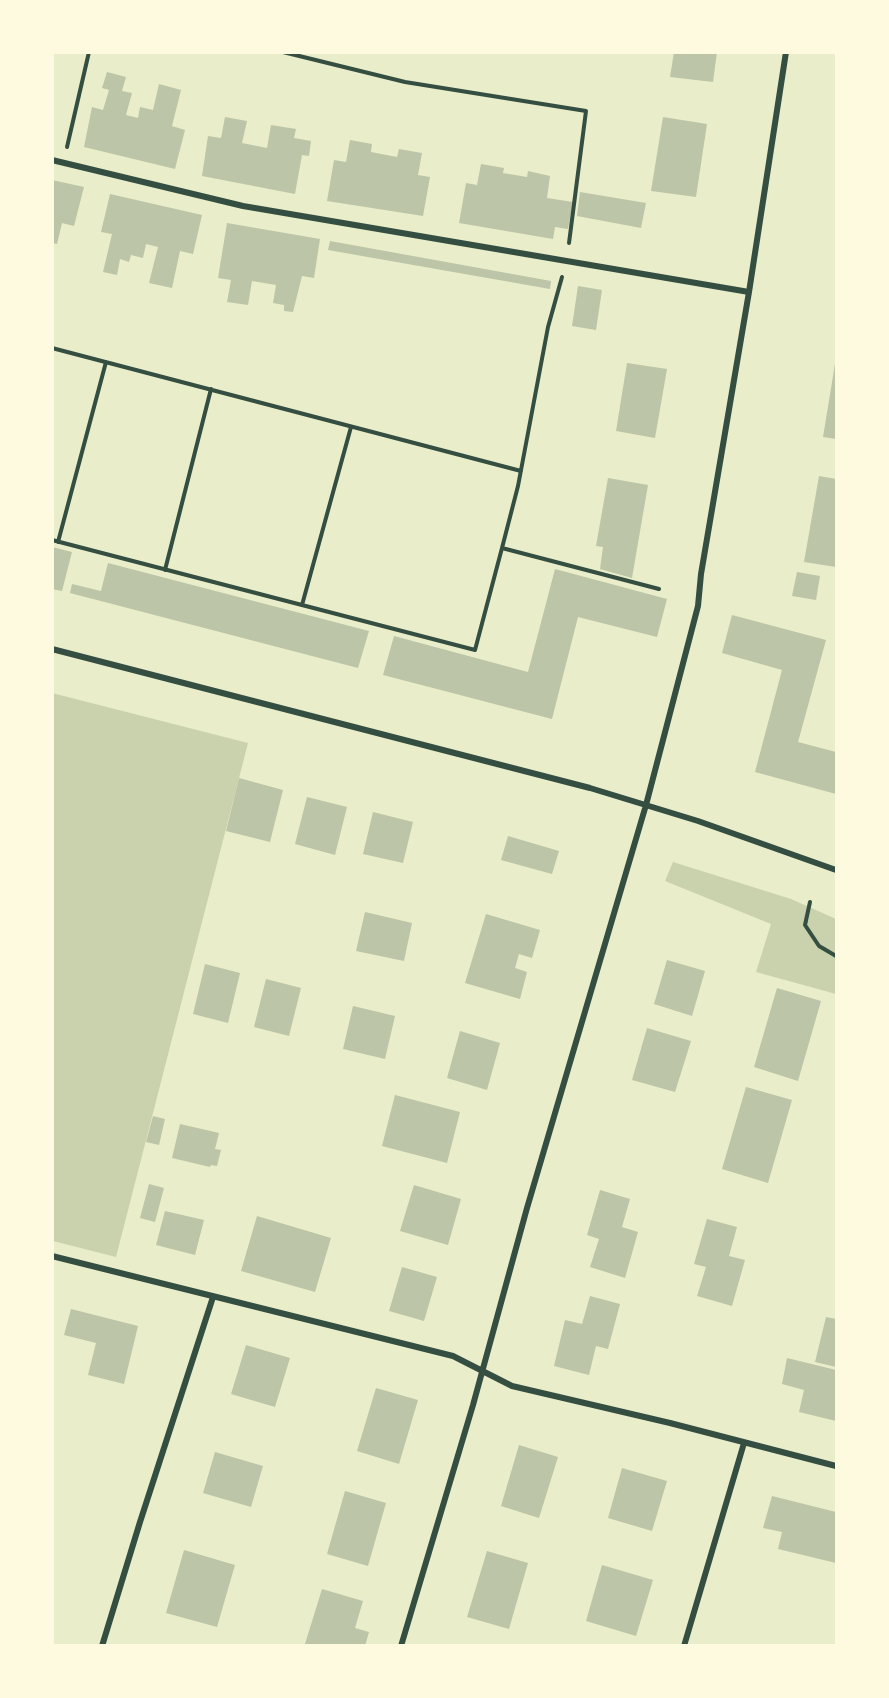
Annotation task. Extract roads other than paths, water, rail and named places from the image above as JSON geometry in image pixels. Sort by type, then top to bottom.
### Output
[{"type":"street","points":[[401,1646],[483,1372],[528,1208],[646,805],[698,606],[701,574],[749,292],[786,52]]},
{"type":"street","points":[[52,160],[243,206],[749,292]]},
{"type":"street","points":[[52,649],[568,782],[767,844],[837,870]]},
{"type":"street","points":[[52,1256],[453,1356],[512,1386],[837,1466]]},
{"type":"street","points":[[102,1646],[213,1297]]},
{"type":"street","points":[[684,1646],[744,1443]]}]
